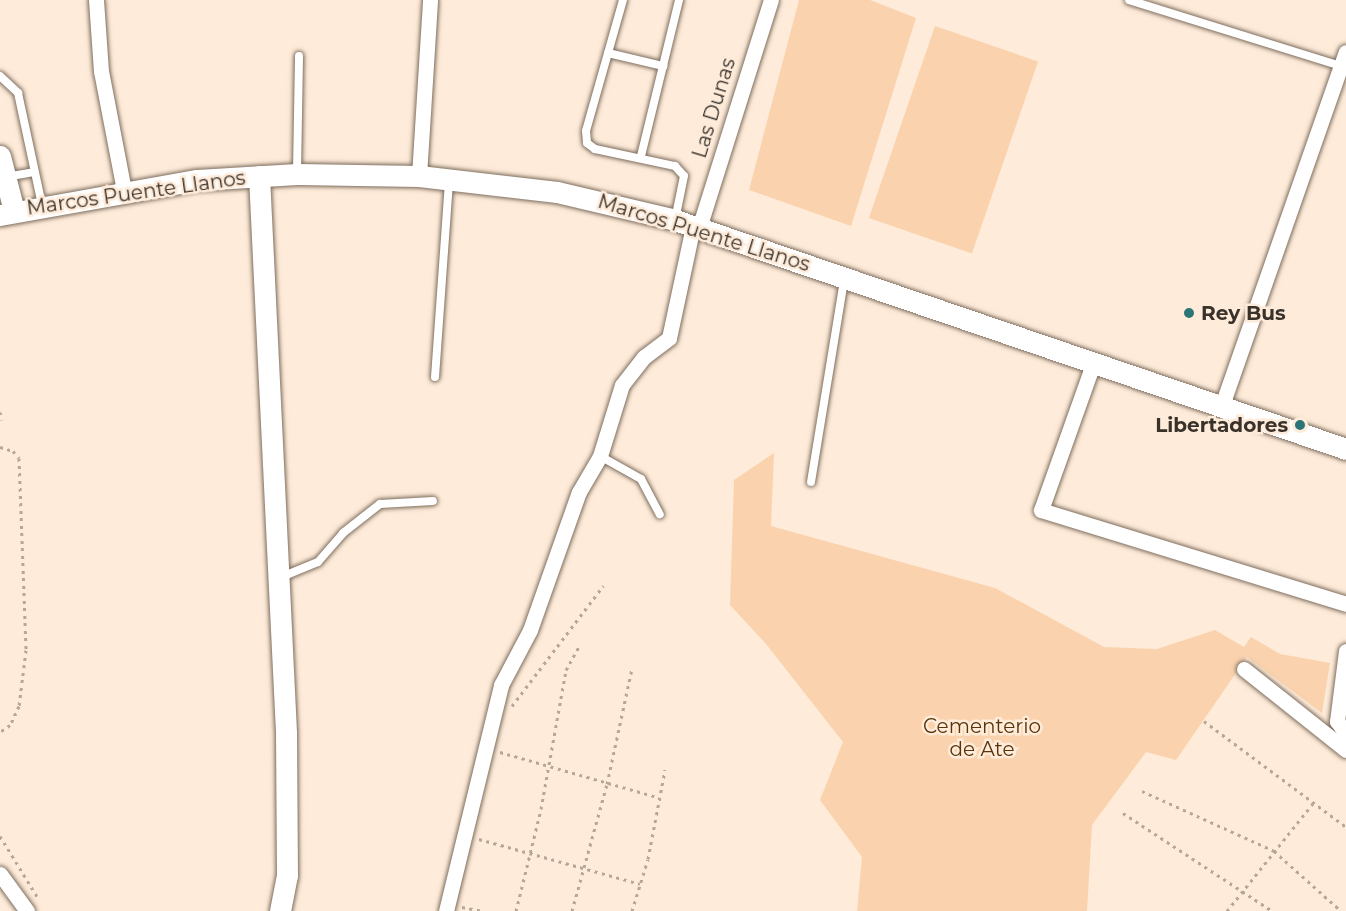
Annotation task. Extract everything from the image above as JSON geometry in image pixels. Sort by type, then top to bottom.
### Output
[{"type":"street","points":[[96,0],[100,72],[124,191]]},
{"type":"street","points":[[419,176],[430,0]]},
{"type":"street","name":"Las Dunas","points":[[447,908],[501,685],[530,630],[579,492],[600,456],[622,385],[644,357],[669,338],[689,225],[771,0]]},
{"type":"street","points":[[1221,408],[1343,59]]},
{"type":"street","points":[[0,156],[7,213]]},
{"type":"street","name":"Marcos Puente Llanos","points":[[7,213],[124,191],[297,174],[449,178],[557,192],[689,225],[845,276],[1093,364],[1346,449]]},
{"type":"street","points":[[259,176],[286,733],[287,863],[280,911]]},
{"type":"street","points":[[1093,364],[1041,510],[1346,604]]},
{"type":"street","points":[[1346,651],[1337,721],[1346,734]]},
{"type":"street","points":[[1244,669],[1346,750]]},
{"type":"street","points":[[0,874],[34,908]]},
{"type":"lane","points":[[623,0],[586,131],[587,143],[595,149],[640,156],[675,166],[684,176],[689,225]]},
{"type":"lane","points":[[640,156],[679,0]]},
{"type":"lane","points":[[1129,0],[1343,59]]},
{"type":"lane","points":[[608,53],[663,66]]},
{"type":"lane","points":[[297,174],[299,56]]},
{"type":"lane","points":[[0,76],[18,93],[42,206]]},
{"type":"lane","points":[[4,177],[34,172]]},
{"type":"lane","points":[[435,377],[449,178]]},
{"type":"lane","points":[[811,482],[838,299],[845,276]]},
{"type":"lane","points":[[600,456],[641,479],[660,514]]},
{"type":"lane","points":[[278,578],[318,562],[343,533],[380,504],[432,501]]},
{"type":"path","points":[[0,412],[2,420]]},
{"type":"path","points":[[0,447],[13,451],[19,458],[26,650],[19,706],[10,724],[0,732]]},
{"type":"path","points":[[492,727],[603,586]]},
{"type":"path","points":[[516,911],[549,766],[566,670],[580,645]]},
{"type":"path","points":[[572,911],[607,784],[632,668]]},
{"type":"path","points":[[1204,721],[1346,827]]},
{"type":"path","points":[[487,748],[657,797]]},
{"type":"path","points":[[632,911],[654,828],[657,797],[665,770]]},
{"type":"path","points":[[1142,791],[1274,851],[1341,911]]},
{"type":"path","points":[[1227,911],[1314,802]]},
{"type":"path","points":[[1123,813],[1272,911]]},
{"type":"path","points":[[0,836],[34,908]]},
{"type":"path","points":[[466,836],[640,884]]},
{"type":"path","points":[[447,908],[483,911]]},
{"type":"green space","points":[[799,0],[870,0],[916,18],[851,226],[749,190]]},
{"type":"green space","points":[[935,26],[1038,61],[972,253],[869,218]]},
{"type":"green space","name":"Cementerio de Ate","points":[[774,453],[771,526],[995,588],[1104,647],[1157,649],[1215,630],[1244,647],[1251,637],[1280,654],[1330,663],[1322,713],[1247,657],[1176,760],[1146,752],[1092,825],[1087,911],[857,911],[862,857],[820,800],[843,742],[766,644],[730,605],[734,480]]},
{"type":"place","name":"Rey Bus","points":[[1189,313]]},
{"type":"place","name":"Libertadores","points":[[1300,425]]}]
